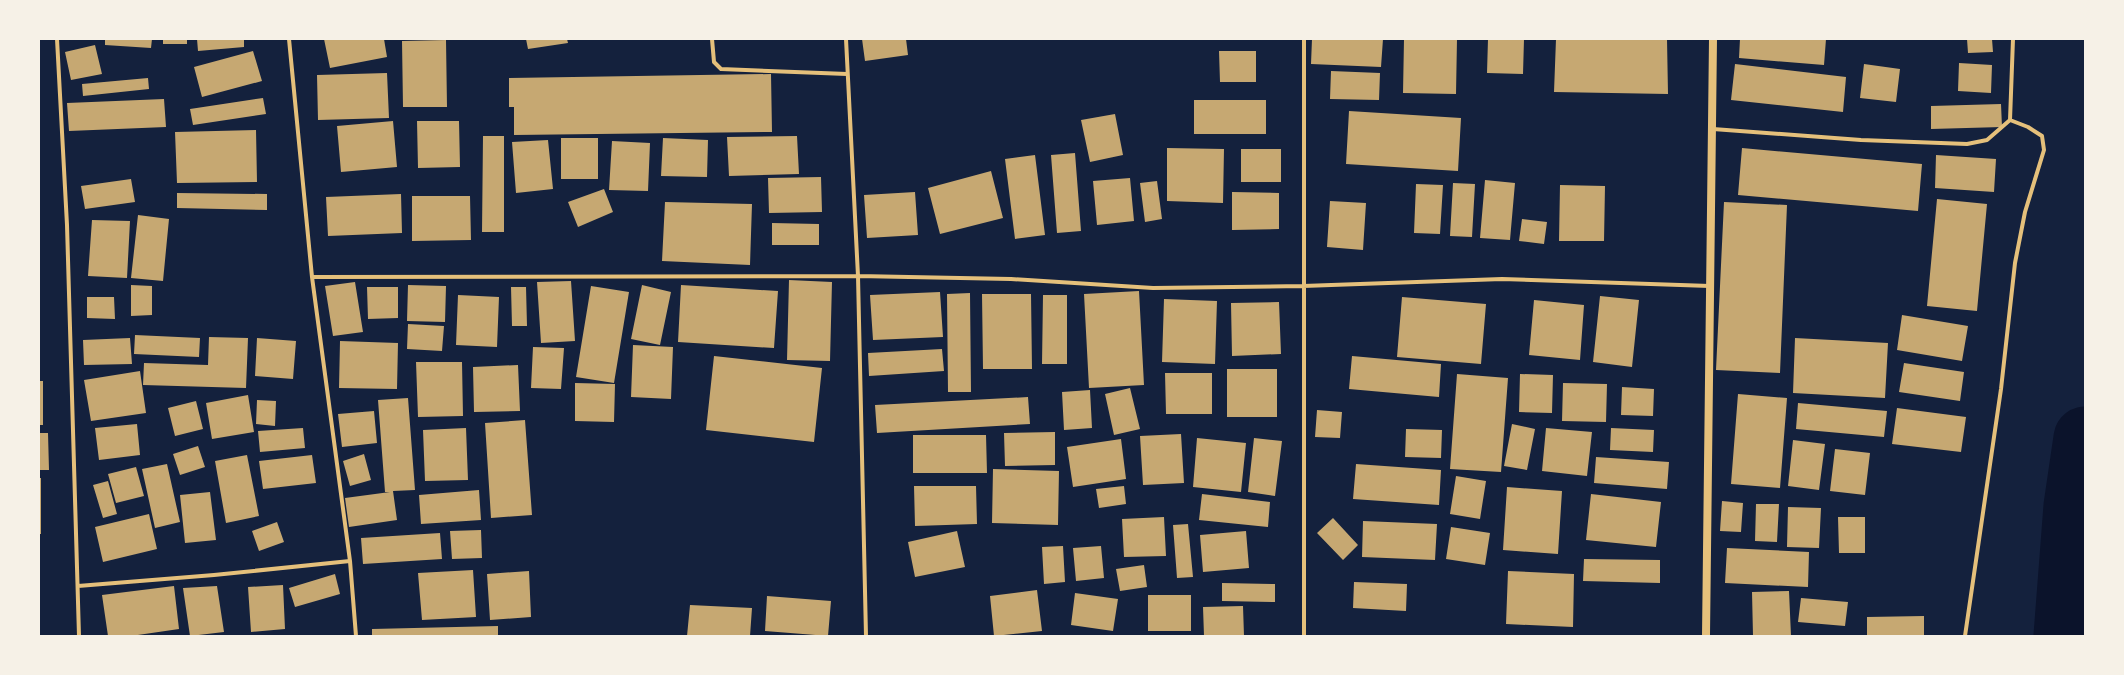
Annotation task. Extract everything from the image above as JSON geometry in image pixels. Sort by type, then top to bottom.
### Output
[{"type":"main road","points":[[1706,636],[1713,39]]},
{"type":"street","points":[[57,39],[66,225],[79,636]]},
{"type":"street","points":[[289,39],[312,277],[350,561],[356,636]]},
{"type":"street","points":[[712,39],[714,62],[721,69],[847,74]]},
{"type":"street","points":[[846,39],[858,276],[866,636]]},
{"type":"street","points":[[1304,39],[1304,636]]},
{"type":"street","points":[[1713,128],[1861,140],[1967,144],[1987,140],[2010,120],[2013,39]]},
{"type":"street","points":[[1965,636],[2001,389],[2015,263],[2025,212],[2044,150],[2042,136],[2028,127],[2010,120]]},
{"type":"street","points":[[312,277],[858,276],[1011,279],[1153,288],[1303,286],[1502,279],[1710,286]]},
{"type":"street","points":[[78,586],[214,575],[350,561]]},
{"type":"building","points":[[105,39],[152,39],[151,48],[105,45]]},
{"type":"building","points":[[163,39],[187,39],[187,44],[163,44]]},
{"type":"building","points":[[197,39],[244,39],[244,47],[198,51]]},
{"type":"building","points":[[324,39],[384,39],[387,57],[330,68]]},
{"type":"building","points":[[526,39],[567,39],[568,43],[528,49]]},
{"type":"building","points":[[862,39],[906,39],[908,55],[865,61]]},
{"type":"building","points":[[1312,39],[1383,39],[1381,67],[1311,64]]},
{"type":"building","points":[[1404,39],[1457,39],[1456,94],[1403,93]]},
{"type":"building","points":[[1488,39],[1524,39],[1523,74],[1487,73]]},
{"type":"building","points":[[1556,39],[1667,39],[1668,94],[1554,92]]},
{"type":"building","points":[[1740,39],[1826,39],[1824,65],[1739,58]]},
{"type":"building","points":[[1967,39],[1992,39],[1993,52],[1968,53]]},
{"type":"building","points":[[446,40],[447,107],[403,107],[402,41]]},
{"type":"building","points":[[95,45],[102,74],[71,80],[65,52]]},
{"type":"building","points":[[253,51],[262,81],[202,97],[194,67]]},
{"type":"building","points":[[1219,51],[1256,51],[1256,82],[1220,82]]},
{"type":"building","points":[[1959,63],[1992,65],[1991,93],[1958,91]]},
{"type":"building","points":[[1735,64],[1846,77],[1843,112],[1731,100]]},
{"type":"building","points":[[1864,64],[1900,69],[1896,102],[1860,98]]},
{"type":"building","points":[[1331,71],[1380,73],[1379,100],[1330,99]]},
{"type":"building","points":[[387,73],[389,118],[318,120],[317,75]]},
{"type":"building","points":[[771,74],[772,132],[514,135],[514,107],[509,107],[509,78]]},
{"type":"building","points":[[148,78],[149,89],[83,96],[82,84]]},
{"type":"building","points":[[263,98],[266,114],[193,125],[190,109]]},
{"type":"building","points":[[164,99],[166,127],[69,131],[67,103]]},
{"type":"building","points":[[1194,100],[1266,100],[1266,134],[1194,134]]},
{"type":"building","points":[[2001,104],[2002,127],[1931,129],[1931,106]]},
{"type":"building","points":[[1349,111],[1461,118],[1458,171],[1346,164]]},
{"type":"building","points":[[1115,114],[1123,155],[1090,162],[1081,120]]},
{"type":"building","points":[[393,121],[397,167],[341,172],[337,126]]},
{"type":"building","points":[[417,121],[459,121],[460,167],[418,168]]},
{"type":"building","points":[[256,130],[257,182],[177,183],[175,132]]},
{"type":"building","points":[[483,136],[504,136],[504,232],[482,232]]},
{"type":"building","points":[[797,136],[799,174],[729,176],[727,137]]},
{"type":"building","points":[[561,138],[598,138],[598,179],[561,179]]},
{"type":"building","points":[[663,138],[708,140],[707,177],[661,176]]},
{"type":"building","points":[[548,140],[553,189],[516,193],[512,142]]},
{"type":"building","points":[[612,141],[650,143],[648,191],[609,190]]},
{"type":"building","points":[[1167,148],[1224,149],[1223,203],[1167,201]]},
{"type":"building","points":[[1742,148],[1922,164],[1918,211],[1738,195]]},
{"type":"building","points":[[1241,149],[1281,149],[1281,182],[1241,182]]},
{"type":"building","points":[[1075,153],[1081,231],[1057,233],[1051,155]]},
{"type":"building","points":[[1035,155],[1045,235],[1015,239],[1005,159]]},
{"type":"building","points":[[1936,155],[1996,159],[1994,192],[1935,188]]},
{"type":"building","points":[[991,171],[1003,218],[940,234],[928,188]]},
{"type":"building","points":[[821,177],[822,212],[769,213],[768,178]]},
{"type":"building","points":[[1130,178],[1134,221],[1097,225],[1093,181]]},
{"type":"building","points":[[131,179],[135,202],[85,209],[81,186]]},
{"type":"building","points":[[1485,180],[1515,183],[1510,240],[1480,238]]},
{"type":"building","points":[[1157,181],[1162,219],[1145,222],[1140,183]]},
{"type":"building","points":[[1453,183],[1475,184],[1472,237],[1450,236]]},
{"type":"building","points":[[1416,184],[1443,185],[1440,234],[1414,233]]},
{"type":"building","points":[[1560,185],[1605,186],[1604,241],[1559,241]]},
{"type":"building","points":[[604,189],[613,212],[578,227],[568,202]]},
{"type":"building","points":[[915,192],[918,235],[867,238],[864,195]]},
{"type":"building","points":[[1232,192],[1279,193],[1279,229],[1232,230]]},
{"type":"building","points":[[177,193],[267,194],[267,210],[177,208]]},
{"type":"building","points":[[401,194],[402,233],[328,236],[326,197]]},
{"type":"building","points":[[412,196],[470,196],[471,240],[412,241]]},
{"type":"building","points":[[1937,199],[1987,204],[1977,311],[1927,306]]},
{"type":"building","points":[[1330,201],[1366,203],[1363,250],[1327,247]]},
{"type":"building","points":[[665,202],[752,204],[750,265],[662,261]]},
{"type":"building","points":[[1724,202],[1787,205],[1780,373],[1716,370]]},
{"type":"building","points":[[138,215],[169,219],[163,281],[131,278]]},
{"type":"building","points":[[1522,219],[1547,222],[1544,244],[1519,241]]},
{"type":"building","points":[[92,220],[130,221],[127,278],[88,276]]},
{"type":"building","points":[[772,223],[819,224],[819,245],[772,245]]},
{"type":"building","points":[[789,280],[832,282],[830,361],[787,360]]},
{"type":"building","points":[[571,281],[575,341],[541,343],[537,282]]},
{"type":"building","points":[[355,282],[363,332],[333,336],[325,286]]},
{"type":"building","points":[[131,285],[152,286],[152,315],[131,316]]},
{"type":"building","points":[[408,285],[446,286],[445,322],[407,321]]},
{"type":"building","points":[[642,285],[671,292],[660,345],[631,339]]},
{"type":"building","points":[[681,285],[778,291],[774,348],[678,342]]},
{"type":"building","points":[[591,286],[629,292],[614,383],[576,377]]},
{"type":"building","points":[[367,287],[398,287],[398,318],[368,319]]},
{"type":"building","points":[[511,287],[526,287],[527,326],[512,326]]},
{"type":"building","points":[[1139,291],[1144,385],[1089,388],[1084,294]]},
{"type":"building","points":[[940,292],[943,337],[873,340],[870,295]]},
{"type":"building","points":[[970,293],[971,392],[948,392],[947,294]]},
{"type":"building","points":[[982,294],[1031,294],[1032,369],[983,369]]},
{"type":"building","points":[[458,295],[499,297],[497,347],[456,345]]},
{"type":"building","points":[[1043,295],[1067,295],[1067,364],[1042,364]]},
{"type":"building","points":[[1600,296],[1639,300],[1632,367],[1593,362]]},
{"type":"building","points":[[87,297],[114,297],[115,319],[87,318]]},
{"type":"building","points":[[1402,297],[1486,304],[1481,364],[1397,357]]},
{"type":"building","points":[[1164,299],[1217,301],[1215,364],[1162,362]]},
{"type":"building","points":[[1534,300],[1584,305],[1580,360],[1529,355]]},
{"type":"building","points":[[1279,302],[1281,354],[1232,356],[1231,303]]},
{"type":"building","points":[[1902,315],[1968,326],[1962,361],[1897,350]]},
{"type":"building","points":[[408,324],[444,326],[442,351],[407,349]]},
{"type":"building","points":[[135,335],[200,338],[199,357],[134,354]]},
{"type":"building","points":[[209,337],[248,338],[246,388],[143,385],[144,363],[208,365]]},
{"type":"building","points":[[130,338],[132,364],[84,365],[83,340]]},
{"type":"building","points":[[257,338],[296,341],[293,379],[255,376]]},
{"type":"building","points":[[1795,338],[1888,343],[1885,398],[1793,393]]},
{"type":"building","points":[[340,341],[398,343],[397,389],[339,388]]},
{"type":"building","points":[[633,345],[673,347],[671,399],[631,397]]},
{"type":"building","points":[[533,347],[564,348],[561,389],[531,388]]},
{"type":"building","points":[[942,349],[944,371],[869,376],[868,353]]},
{"type":"building","points":[[714,356],[822,368],[814,442],[706,430]]},
{"type":"building","points":[[1352,356],[1441,364],[1439,397],[1349,389]]},
{"type":"building","points":[[416,362],[462,362],[463,416],[418,417]]},
{"type":"building","points":[[1904,363],[1964,372],[1960,401],[1899,392]]},
{"type":"building","points":[[518,365],[520,411],[474,412],[473,367]]},
{"type":"building","points":[[1227,369],[1277,369],[1277,417],[1227,417]]},
{"type":"building","points":[[140,371],[146,413],[91,421],[84,380]]},
{"type":"building","points":[[1165,373],[1212,373],[1212,414],[1166,414]]},
{"type":"building","points":[[1457,374],[1508,378],[1501,472],[1450,469]]},
{"type":"building","points":[[1520,374],[1553,375],[1552,413],[1519,412]]},
{"type":"building","points":[[39,381],[43,381],[43,425],[39,425]]},
{"type":"building","points":[[575,383],[615,384],[614,422],[575,421]]},
{"type":"building","points":[[1563,383],[1607,384],[1606,422],[1562,421]]},
{"type":"building","points":[[1622,387],[1654,389],[1653,416],[1621,415]]},
{"type":"building","points":[[1130,388],[1140,429],[1114,435],[1105,394]]},
{"type":"building","points":[[1090,390],[1092,428],[1064,430],[1062,392]]},
{"type":"building","points":[[1738,394],[1787,398],[1780,488],[1731,484]]},
{"type":"building","points":[[248,395],[254,432],[212,439],[206,403]]},
{"type":"building","points":[[1028,397],[1030,424],[877,433],[875,405]]},
{"type":"building","points":[[408,398],[415,490],[393,491],[397,520],[349,527],[345,498],[390,492],[385,492],[378,400]]},
{"type":"building","points":[[257,400],[276,401],[275,426],[256,424]]},
{"type":"building","points":[[196,401],[203,429],[175,436],[168,408]]},
{"type":"building","points":[[1798,403],[1887,411],[1884,437],[1796,429]]},
{"type":"building","points":[[1897,408],[1966,417],[1961,452],[1892,444]]},
{"type":"building","points":[[1317,410],[1342,412],[1340,438],[1315,437]]},
{"type":"building","points":[[374,411],[377,443],[342,447],[338,414]]},
{"type":"building","points":[[525,420],[532,515],[491,518],[485,423]]},
{"type":"building","points":[[137,424],[140,455],[99,460],[95,428]]},
{"type":"building","points":[[1512,424],[1535,429],[1527,470],[1504,466]]},
{"type":"building","points":[[303,428],[305,448],[260,452],[258,431]]},
{"type":"building","points":[[466,428],[468,480],[425,481],[423,430]]},
{"type":"building","points":[[1546,428],[1592,432],[1587,476],[1542,471]]},
{"type":"building","points":[[1611,428],[1654,430],[1653,452],[1610,450]]},
{"type":"building","points":[[1406,429],[1442,430],[1441,458],[1405,457]]},
{"type":"building","points":[[1055,432],[1055,465],[1005,466],[1004,433]]},
{"type":"building","points":[[39,433],[48,433],[49,470],[39,470]]},
{"type":"building","points":[[1181,434],[1184,483],[1143,485],[1140,436]]},
{"type":"building","points":[[913,435],[986,435],[987,473],[913,473]]},
{"type":"building","points":[[1197,438],[1246,443],[1241,492],[1193,487]]},
{"type":"building","points":[[1254,438],[1282,441],[1275,496],[1248,492]]},
{"type":"building","points":[[1121,439],[1126,479],[1073,487],[1067,447]]},
{"type":"building","points":[[1793,440],[1825,444],[1819,490],[1788,486]]},
{"type":"building","points":[[198,446],[205,467],[180,475],[173,454]]},
{"type":"building","points":[[1835,449],[1870,453],[1865,495],[1830,491]]},
{"type":"building","points":[[364,454],[371,480],[350,486],[343,461]]},
{"type":"building","points":[[247,455],[259,516],[226,523],[215,461]]},
{"type":"building","points":[[312,455],[316,483],[263,489],[259,461]]},
{"type":"building","points":[[1596,457],[1669,462],[1667,489],[1594,483]]},
{"type":"building","points":[[167,464],[180,522],[155,528],[142,469]]},
{"type":"building","points":[[1356,464],[1441,470],[1439,505],[1353,499]]},
{"type":"building","points":[[136,467],[144,496],[116,503],[108,474]]},
{"type":"building","points":[[993,469],[1059,471],[1058,525],[992,523]]},
{"type":"building","points":[[1456,476],[1486,481],[1480,519],[1450,514]]},
{"type":"building","points":[[39,478],[41,478],[41,534],[39,534]]},
{"type":"building","points":[[108,481],[117,514],[103,518],[93,485]]},
{"type":"building","points":[[914,486],[976,486],[977,524],[915,526]]},
{"type":"building","points":[[1124,486],[1126,504],[1099,508],[1096,489]]},
{"type":"building","points":[[1507,487],[1562,491],[1558,554],[1503,550]]},
{"type":"building","points":[[479,490],[481,520],[421,524],[419,495]]},
{"type":"building","points":[[210,492],[216,540],[185,543],[180,495]]},
{"type":"building","points":[[1202,494],[1270,502],[1268,527],[1199,520]]},
{"type":"building","points":[[1591,494],[1661,502],[1656,547],[1586,540]]},
{"type":"building","points":[[1722,501],[1743,503],[1741,532],[1720,531]]},
{"type":"building","points":[[1756,504],[1779,504],[1777,542],[1755,541]]},
{"type":"building","points":[[1788,507],[1821,508],[1819,548],[1787,547]]},
{"type":"building","points":[[149,514],[157,549],[103,562],[95,527]]},
{"type":"building","points":[[1164,517],[1166,556],[1124,557],[1122,519]]},
{"type":"building","points":[[1838,517],[1865,517],[1865,553],[1839,553]]},
{"type":"building","points":[[1333,518],[1358,545],[1343,560],[1317,533]]},
{"type":"building","points":[[1363,521],[1437,524],[1435,560],[1362,557]]},
{"type":"building","points":[[277,522],[284,542],[259,551],[252,531]]},
{"type":"building","points":[[1188,524],[1193,577],[1177,578],[1173,525]]},
{"type":"building","points":[[1451,527],[1490,533],[1485,565],[1446,559]]},
{"type":"building","points":[[481,530],[482,558],[452,559],[450,531]]},
{"type":"building","points":[[957,531],[965,567],[915,577],[908,542]]},
{"type":"building","points":[[1246,531],[1249,568],[1203,572],[1200,535]]},
{"type":"building","points":[[440,533],[442,559],[363,564],[361,538]]},
{"type":"building","points":[[1063,546],[1065,582],[1044,584],[1042,547]]},
{"type":"building","points":[[1101,546],[1104,578],[1076,581],[1073,548]]},
{"type":"building","points":[[1727,548],[1809,552],[1808,587],[1725,583]]},
{"type":"building","points":[[1584,559],[1660,560],[1660,583],[1583,581]]},
{"type":"building","points":[[1144,565],[1147,587],[1120,591],[1116,569]]},
{"type":"building","points":[[473,570],[476,617],[422,620],[418,573]]},
{"type":"building","points":[[529,571],[531,617],[490,620],[487,574]]},
{"type":"building","points":[[1508,571],[1574,574],[1573,627],[1506,624]]},
{"type":"building","points":[[335,574],[340,594],[295,607],[289,588]]},
{"type":"building","points":[[1354,582],[1407,584],[1406,611],[1353,608]]},
{"type":"building","points":[[1222,583],[1275,584],[1275,602],[1222,601]]},
{"type":"building","points":[[283,585],[285,629],[251,632],[248,587]]},
{"type":"building","points":[[174,586],[179,629],[131,636],[108,636],[102,595]]},
{"type":"building","points":[[217,586],[224,632],[190,636],[183,588]]},
{"type":"building","points":[[1037,590],[1042,631],[994,636],[990,596]]},
{"type":"building","points":[[1789,591],[1791,636],[1753,636],[1752,592]]},
{"type":"building","points":[[1075,593],[1118,599],[1113,631],[1071,625]]},
{"type":"building","points":[[1148,595],[1191,595],[1191,631],[1148,631]]},
{"type":"building","points":[[767,596],[831,601],[828,636],[765,631]]},
{"type":"building","points":[[1801,598],[1848,602],[1845,626],[1798,622]]},
{"type":"building","points":[[690,605],[752,608],[750,636],[687,636]]},
{"type":"building","points":[[1243,606],[1244,636],[1204,636],[1203,607]]},
{"type":"building","points":[[1924,616],[1924,636],[1867,636],[1867,617]]},
{"type":"building","points":[[498,626],[498,636],[372,636],[372,629]]},
{"type":"waterway","points":[[2065,636],[2075,506],[2085,438]]}]
